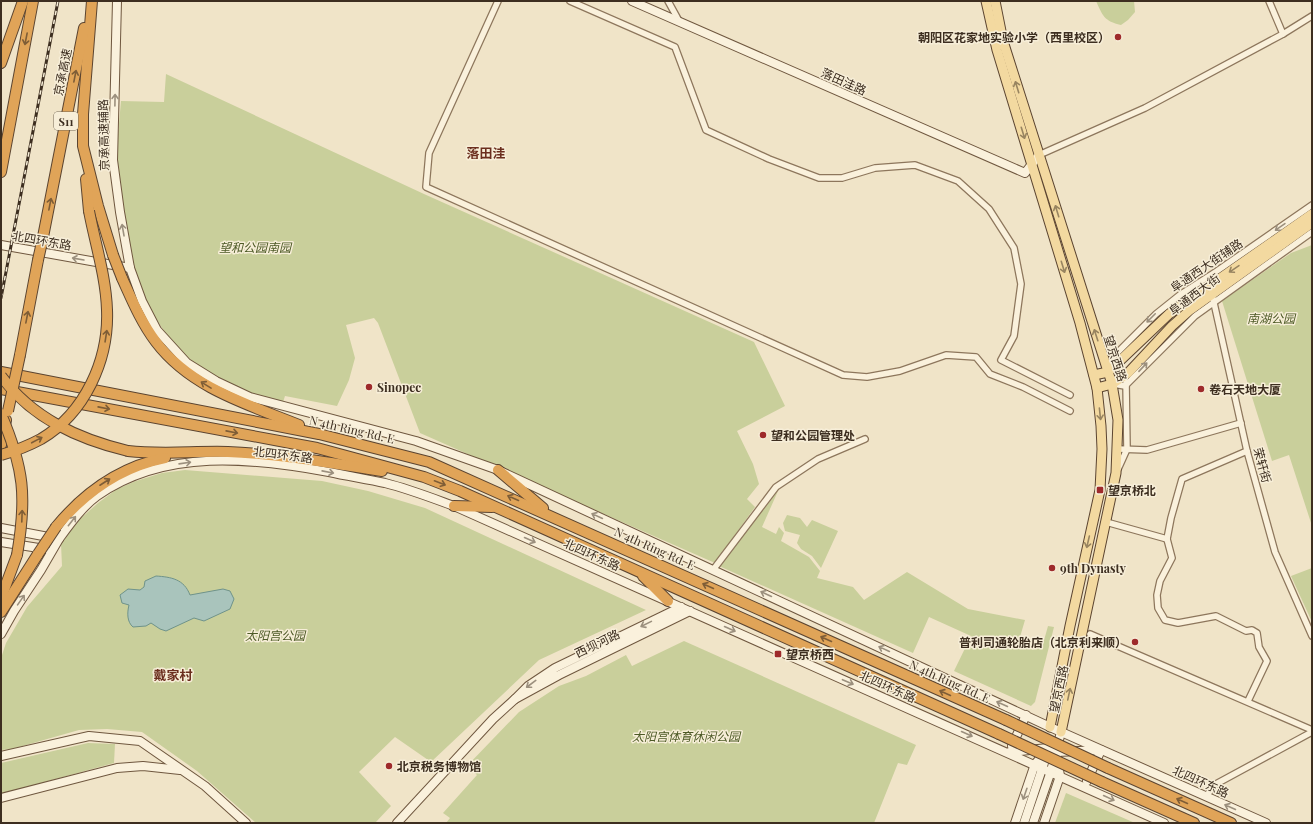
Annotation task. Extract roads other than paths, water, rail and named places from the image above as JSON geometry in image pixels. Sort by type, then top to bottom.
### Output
[{"type":"highway","points":[[1,63],[24,1]]},
{"type":"highway","points":[[1,172],[33,1]]},
{"type":"highway","points":[[1,455],[18,450],[41,439],[60,424],[78,405],[90,386],[98,368],[107,329],[107,308],[89,211],[84,146],[83,114],[91,1]]},
{"type":"highway","name":"京承高速","points":[[4,413],[20,355],[91,1]]},
{"type":"highway","points":[[84,146],[98,206],[113,255],[138,312],[156,342],[182,369],[209,388],[319,434]]},
{"type":"highway","name":"N 4th Ring Rd. E","points":[[1,372],[319,434],[429,462],[1006,720],[1231,823]]},
{"type":"highway","points":[[1,376],[24,401],[63,429],[98,444],[128,451],[153,454],[226,452],[268,454],[424,477]]},
{"type":"highway","points":[[1,389],[317,448],[424,477],[497,507],[1194,823]]},
{"type":"highway","points":[[1,598],[17,555],[22,524],[22,481],[18,460],[4,413]]},
{"type":"highway","name":"S11","points":[[1,446],[4,413]]},
{"type":"highway","points":[[1,612],[56,527],[77,503],[108,479],[155,460],[184,454]]},
{"type":"highway","points":[[498,470],[554,517]]},
{"type":"highway","points":[[454,506],[497,507]]},
{"type":"highway","points":[[637,571],[668,601]]},
{"type":"main road","name":"望京西路","points":[[986,1],[997,50],[1032,163],[1097,388],[1102,449],[1100,490],[1066,641],[1050,727]]},
{"type":"main road","name":"望京西路","points":[[995,1],[1003,42],[1112,384],[1123,449],[1116,473],[1061,732]]},
{"type":"main road","name":"阜通西大街","points":[[1094,376],[1108,372],[1169,314],[1312,214]]},
{"type":"main road","name":"阜通西大街","points":[[1097,388],[1112,384],[1128,372],[1172,326],[1214,298],[1312,223]]},
{"type":"street","name":"京承高速辅路","points":[[117,1],[113,160],[130,268]]},
{"type":"street","points":[[498,1],[429,153],[426,187],[843,375],[867,377],[900,371],[946,355],[976,357],[990,374],[1023,387],[1070,411]]},
{"type":"street","points":[[570,1],[675,47],[706,130],[796,170],[819,178],[842,178],[875,168],[915,165],[958,181],[990,209],[1014,248],[1021,284],[1014,336],[1001,360],[1070,395]]},
{"type":"street","name":"落田洼路","points":[[632,1],[1025,173],[1039,155]]},
{"type":"street","points":[[668,1],[679,22]]},
{"type":"street","points":[[1269,1],[1283,34]]},
{"type":"street","points":[[1039,155],[1145,108],[1283,34],[1312,16]]},
{"type":"street","name":"阜通西大街辅路","points":[[1108,372],[1113,357],[1156,314],[1181,294],[1217,271],[1312,204]]},
{"type":"street","points":[[1125,386],[1214,298],[1312,232]]},
{"type":"street","name":"北四环东路","points":[[1,245],[130,268]]},
{"type":"street","points":[[130,268],[142,301],[157,330],[187,363],[216,381],[250,397],[416,441],[498,470],[1050,727],[1048,748],[1015,823]]},
{"type":"street","name":"荣轩街","points":[[1214,298],[1247,451],[1275,552],[1312,636]]},
{"type":"street","points":[[1128,372],[1125,386],[1123,449],[1147,450],[1242,423]]},
{"type":"street","points":[[1112,384],[1125,386]]},
{"type":"street","points":[[713,570],[776,487],[818,459],[865,439]]},
{"type":"street","points":[[1247,451],[1182,479],[1171,518],[1167,539],[1172,558],[1160,581],[1157,595],[1158,608],[1165,620],[1178,623],[1216,616],[1246,631],[1252,630],[1257,633],[1260,647],[1267,661],[1248,701]]},
{"type":"street","name":"北四环东路","points":[[59,539],[76,516],[97,497],[121,482],[142,472],[190,462],[259,462],[289,465],[386,483],[454,506],[1009,752],[1164,823]]},
{"type":"street","points":[[1106,522],[1167,539]]},
{"type":"street","points":[[1,528],[59,539],[1,634]]},
{"type":"street","points":[[1,542],[52,551]]},
{"type":"street","name":"西坝河路","points":[[397,823],[493,719],[528,686],[555,668],[681,607]]},
{"type":"street","name":"西坝河路","points":[[515,699],[559,675],[690,611]]},
{"type":"street","points":[[1090,634],[1248,701],[1312,731]]},
{"type":"street","points":[[1009,752],[1026,715]]},
{"type":"street","name":"北四环东路","points":[[1050,727],[1266,823]]},
{"type":"street","points":[[1206,796],[1216,784],[1312,731]]},
{"type":"street","points":[[1033,823],[1051,772],[1061,732]]},
{"type":"street","points":[[1,756],[89,736],[140,741],[205,786],[246,823]]},
{"type":"street","points":[[1009,752],[1048,748],[1057,752],[1101,750],[1084,786]]},
{"type":"street","points":[[1044,823],[1060,776],[1057,752]]},
{"type":"street","points":[[1,798],[117,768],[143,766],[182,771]]},
{"type":"street","points":[[1024,823],[1039,766]]},
{"type":"water","points":[[156,576],[172,578],[181,582],[190,595],[223,589],[230,591],[234,599],[230,609],[204,621],[194,618],[166,631],[151,623],[146,626],[133,627],[128,617],[129,605],[122,603],[120,595],[128,589],[140,590],[144,587],[145,581]]},
{"type":"railway","points":[[1,298],[58,1]]},
{"type":"place","name":"朝阳区花家地实验小学（西里校区）","points":[[1118,37]]},
{"type":"place","name":"Sinopec","points":[[369,387]]},
{"type":"place","name":"卷石天地大厦","points":[[1201,389]]},
{"type":"place","name":"望和公园管理处","points":[[763,435]]},
{"type":"place","name":"望京桥北","points":[[1100,490]]},
{"type":"place","name":"9th Dynasty","points":[[1052,568]]},
{"type":"place","name":"普利司通轮胎店（北京利来顺）","points":[[1135,642]]},
{"type":"place","name":"望京桥西","points":[[778,654]]},
{"type":"place","name":"北京税务博物馆","points":[[389,766]]},
{"type":"district","name":"落田洼","points":[[486,152]]},
{"type":"district","name":"戴家村","points":[[173,674]]},
{"type":"park label","name":"望和公园南园","points":[[255,247]]},
{"type":"park label","name":"南湖公园","points":[[1271,318]]},
{"type":"park label","name":"太阳宫公园","points":[[275,635]]},
{"type":"park label","name":"太阳宫体育休闲公园","points":[[686,736]]}]
